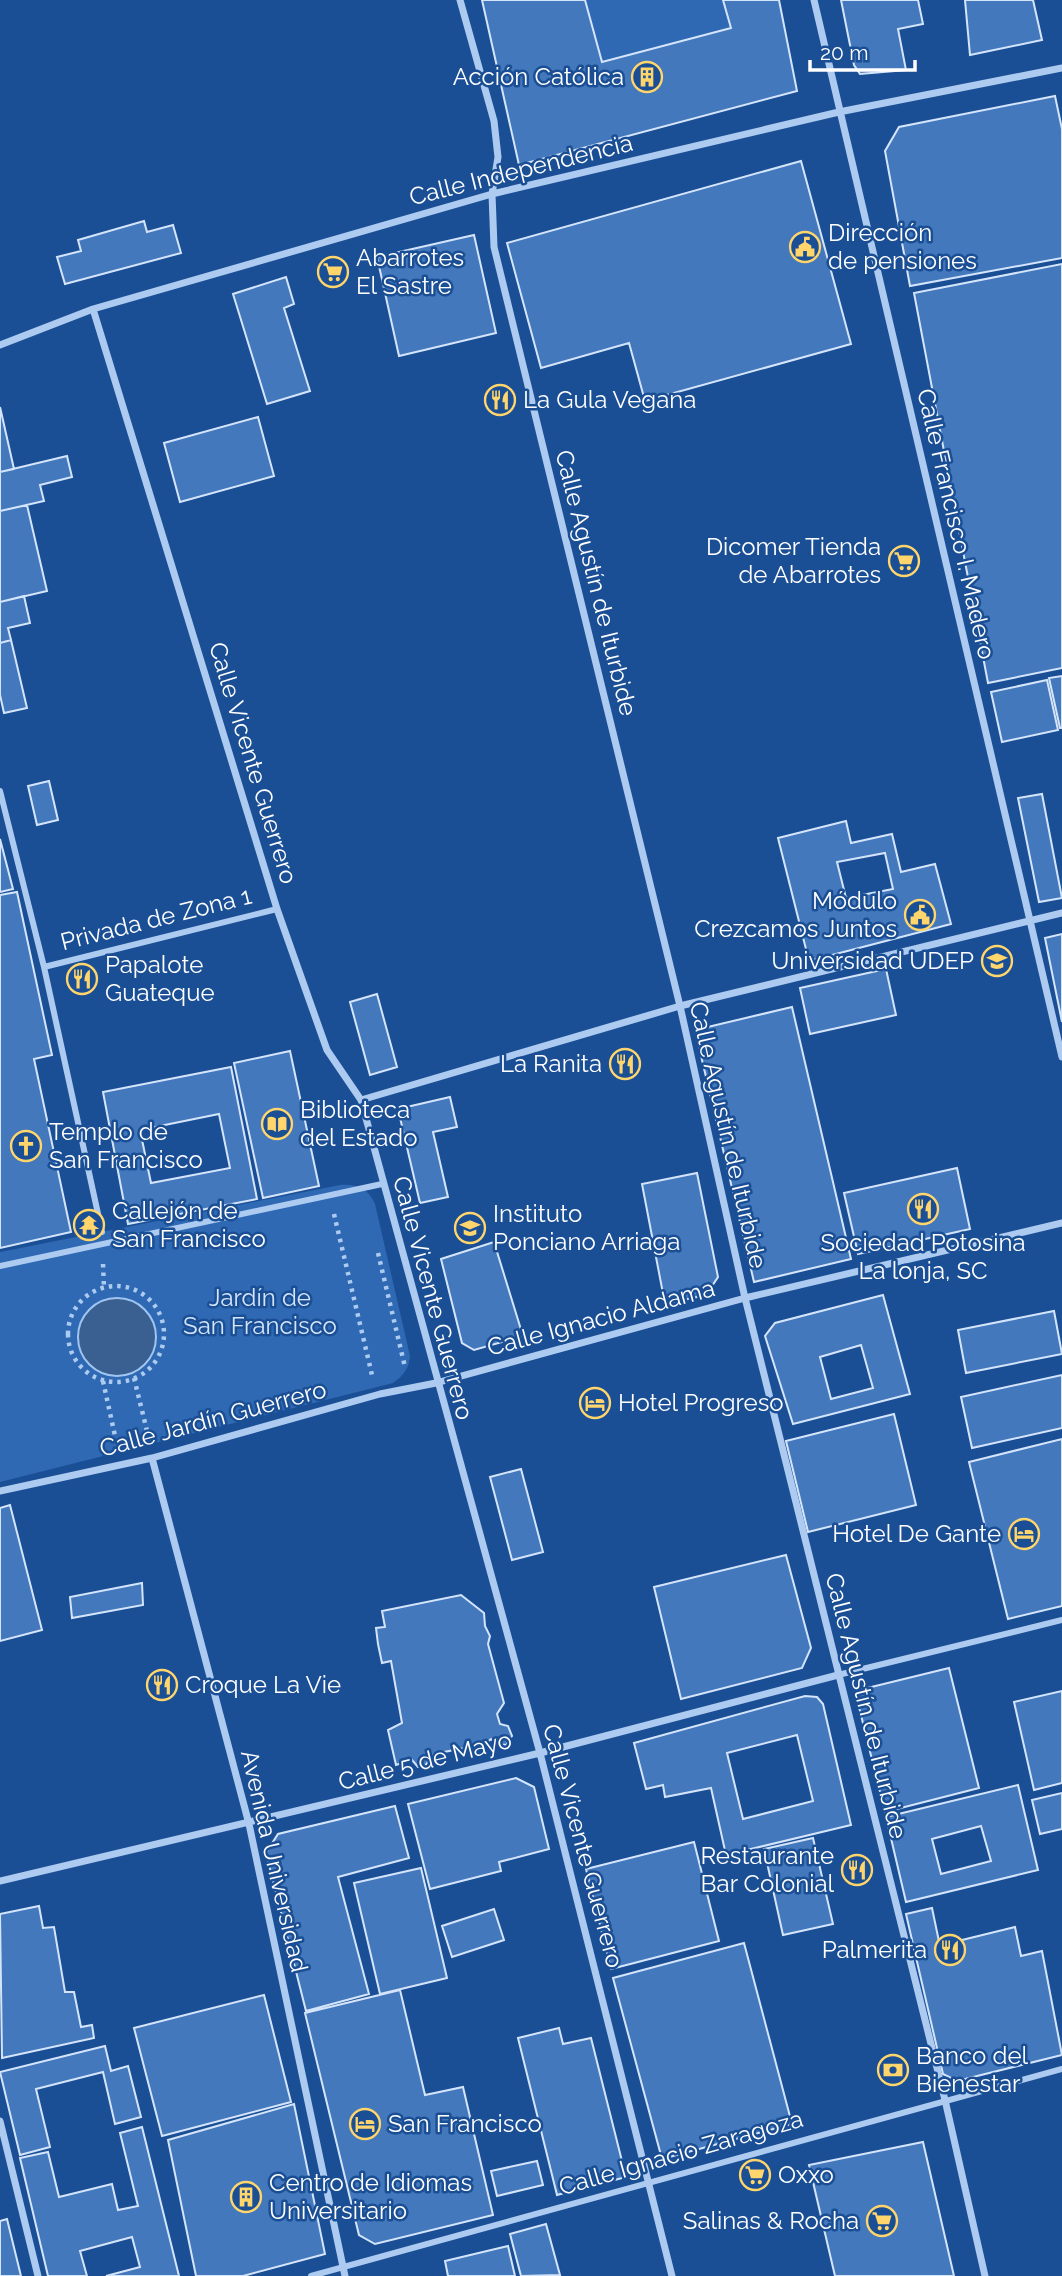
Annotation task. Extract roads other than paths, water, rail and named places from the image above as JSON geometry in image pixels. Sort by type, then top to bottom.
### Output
[{"type":"street","name":"Calle Agustín de Iturbide","points":[[460,0],[494,121],[498,157],[492,194],[494,247],[680,1006],[745,1298],[945,2100],[985,2276]]},
{"type":"street","name":"Calle Francisco I. Madero","points":[[814,0],[1062,1057]]},
{"type":"street","name":"Calle Independencia","points":[[0,345],[93,309],[492,194],[839,112],[1062,68]]},
{"type":"street","name":"Calle Vicente Guerrero","points":[[93,309],[277,909],[327,1050],[361,1100],[436,1383],[540,1753],[672,2276]]},
{"type":"street","points":[[0,791],[44,967],[102,1232]]},
{"type":"street","name":"Privada de Zona 1","points":[[44,967],[277,909]]},
{"type":"street","points":[[361,1100],[680,1006],[1062,913]]},
{"type":"street","points":[[0,1266],[382,1184]]},
{"type":"street","name":"Calle Ignacio Aldama","points":[[436,1383],[745,1298],[1062,1223]]},
{"type":"street","name":"Calle Jardín Guerrero","points":[[0,1491],[152,1458],[380,1394],[436,1383]]},
{"type":"street","name":"Avenida Universidad","points":[[152,1458],[249,1824],[345,2276]]},
{"type":"street","name":"Calle 5 de Mayo","points":[[0,1881],[540,1753],[1062,1620]]},
{"type":"street","name":"Calle Ignacio Zaragoza","points":[[311,2276],[1062,2069]]},
{"type":"street","points":[[0,2121],[38,2276]]},
{"type":"place","name":"Acción Católica","points":[[647,77]]},
{"type":"place","name":"Dirección de pensiones","points":[[805,247]]},
{"type":"place","name":"Abarrotes El Sastre","points":[[333,272]]},
{"type":"place","name":"La Gula Vegana","points":[[500,400]]},
{"type":"place","name":"Dicomer Tienda de Abarrotes","points":[[904,561]]},
{"type":"place","name":"Módulo Crezcamos Juntos","points":[[920,915]]},
{"type":"place","name":"Universidad UDEP","points":[[997,961]]},
{"type":"place","name":"Papalote Guateque","points":[[82,979]]},
{"type":"place","name":"La Ranita","points":[[625,1064]]},
{"type":"place","name":"Biblioteca del Estado","points":[[277,1124]]},
{"type":"place","name":"Templo de San Francisco","points":[[26,1146]]},
{"type":"place","name":"Sociedad Potosina La lonja, SC","points":[[923,1209]]},
{"type":"place","name":"Callejón de San Francisco","points":[[89,1225]]},
{"type":"place","name":"Instituto Ponciano Arriaga","points":[[470,1228]]},
{"type":"place","name":"Hotel Progreso","points":[[595,1403]]},
{"type":"place","name":"Hotel De Gante","points":[[1024,1534]]},
{"type":"place","name":"Croque La Vie","points":[[162,1685]]},
{"type":"place","name":"Restaurante Bar Colonial","points":[[857,1870]]},
{"type":"place","name":"Palmerita","points":[[950,1950]]},
{"type":"place","name":"Banco del Bienestar","points":[[893,2070]]},
{"type":"place","name":"San Francisco","points":[[365,2124]]},
{"type":"place","name":"Oxxo","points":[[755,2175]]},
{"type":"place","name":"Centro de Idiomas Universitario","points":[[246,2197]]},
{"type":"place","name":"Salinas & Rocha","points":[[882,2221]]},
{"type":"park label","name":"Jardín de San Francisco","points":[[260,1312]]}]
